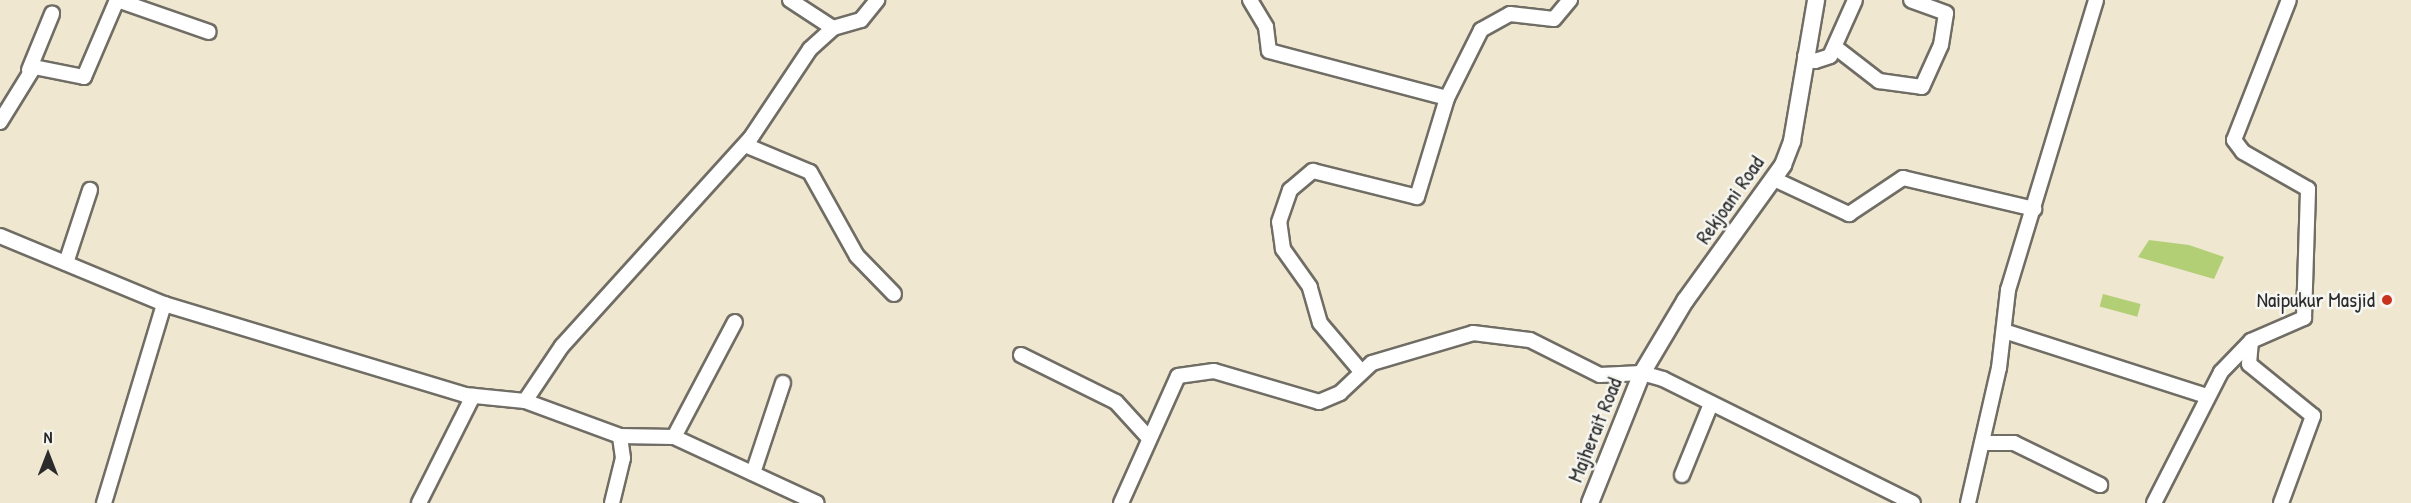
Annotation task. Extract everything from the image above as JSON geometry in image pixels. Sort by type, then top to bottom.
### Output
[{"type":"street","points":[[29,70],[41,67],[65,77],[84,77],[117,0],[209,32]]},
{"type":"street","points":[[790,0],[833,28]]},
{"type":"street","points":[[525,401],[562,346],[745,145],[810,49],[833,28],[861,20],[877,0]]},
{"type":"street","points":[[1250,0],[1266,27],[1269,51],[1447,98]]},
{"type":"street","points":[[1359,369],[1320,323],[1310,286],[1283,249],[1279,222],[1290,190],[1313,171],[1417,197],[1447,98],[1481,30],[1510,14],[1554,19],[1570,0]]},
{"type":"street","name":"Rekjoani Road","points":[[1642,373],[1685,301],[1776,180],[1792,141],[1816,0]]},
{"type":"street","points":[[1805,56],[1815,61],[1830,56],[1855,0]]},
{"type":"street","points":[[1835,47],[1879,81],[1922,87],[1938,54],[1946,13],[1911,0]]},
{"type":"street","points":[[1968,503],[2004,331],[2008,290],[2096,0]]},
{"type":"street","points":[[2154,503],[2207,396],[2228,362],[2251,341],[2304,318],[2308,189],[2243,152],[2234,140],[2289,0]]},
{"type":"street","points":[[0,122],[8,116],[52,14]]},
{"type":"street","points":[[745,145],[810,172],[857,256],[894,294]]},
{"type":"street","points":[[1776,180],[1849,214],[1903,178],[2034,209]]},
{"type":"street","points":[[66,263],[90,190]]},
{"type":"street","points":[[0,236],[164,304],[473,396],[525,401],[620,436],[674,437],[817,503]]},
{"type":"street","points":[[104,503],[164,304]]},
{"type":"street","points":[[674,437],[735,322]]},
{"type":"street","points":[[2004,331],[2207,396]]},
{"type":"street","points":[[1121,503],[1167,391],[1178,376],[1193,371],[1231,374],[1319,402],[1340,393],[1359,369],[1473,333],[1530,340],[1600,375],[1642,373],[1711,404],[1913,503]]},
{"type":"street","points":[[2251,341],[2248,364],[2313,416],[2281,503]]},
{"type":"street","points":[[1021,355],[1116,402],[1148,437]]},
{"type":"street","name":"Majherait Road","points":[[1590,503],[1642,373]]},
{"type":"street","points":[[753,473],[783,383]]},
{"type":"street","points":[[419,503],[473,396]]},
{"type":"street","points":[[1682,475],[1711,404]]},
{"type":"street","points":[[612,503],[623,458],[620,436]]},
{"type":"street","points":[[1982,442],[2014,442],[2100,485]]},
{"type":"green space","points":[[2149,240],[2189,245],[2224,257],[2214,279],[2138,257]]},
{"type":"green space","points":[[2103,294],[2141,304],[2137,317],[2100,307]]},
{"type":"place","name":"Naipukur Masjid","points":[[2387,300]]}]
